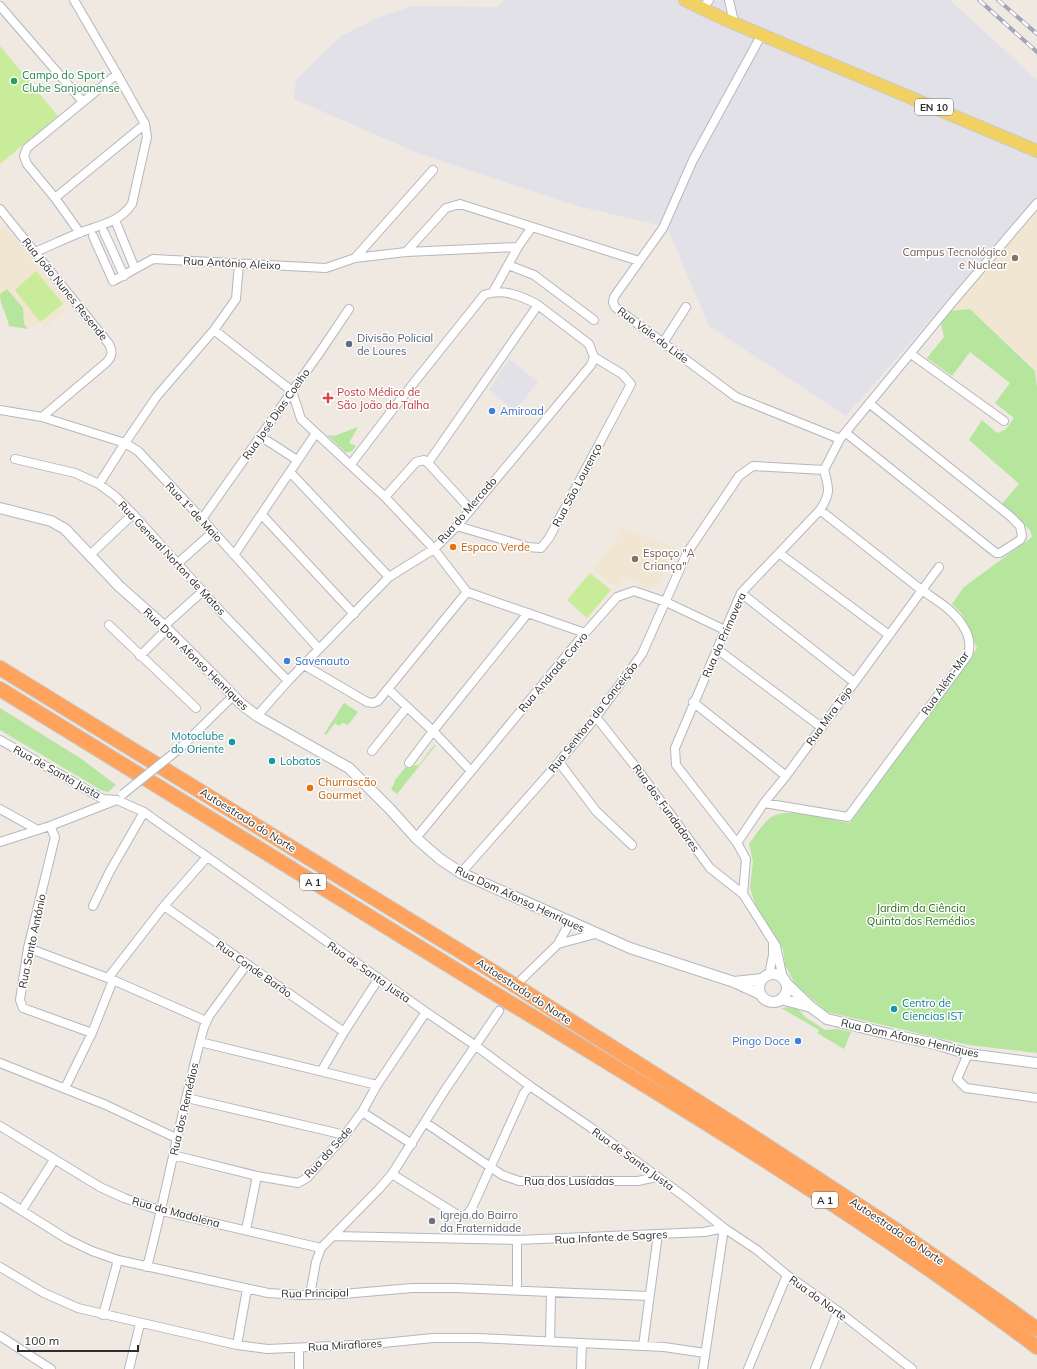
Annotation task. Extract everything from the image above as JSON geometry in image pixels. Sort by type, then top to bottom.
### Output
[{"type":"highway","name":"Autoestrada do Norte","points":[[0,668],[490,968],[751,1135],[896,1230],[1037,1329]]},
{"type":"highway","name":"Autoestrada do Norte","points":[[0,689],[763,1159],[934,1273],[1037,1347]]},
{"type":"main road","name":"EN 10","points":[[685,0],[705,4],[734,22],[1037,151]]},
{"type":"street","points":[[35,252],[115,220],[127,213],[132,204],[147,137],[145,124],[74,0]]},
{"type":"street","points":[[729,0],[734,22]]},
{"type":"street","points":[[0,6],[82,102]]},
{"type":"street","name":"Rua Vale do Lide","points":[[762,34],[693,160],[663,228],[614,297],[613,302],[615,307],[736,397],[840,439]]},
{"type":"street","points":[[80,233],[55,198],[27,164],[24,156],[27,148],[117,74]]},
{"type":"street","points":[[55,198],[145,124]]},
{"type":"street","points":[[355,258],[433,170]]},
{"type":"street","points":[[824,470],[840,439],[1037,202]]},
{"type":"street","points":[[406,252],[446,208],[460,204],[639,261]]},
{"type":"street","name":"Rua João Nunes Resende","points":[[0,209],[109,344],[112,351],[111,357],[107,362],[42,417]]},
{"type":"street","points":[[115,220],[136,269]]},
{"type":"street","points":[[493,292],[518,247],[532,227]]},
{"type":"street","points":[[104,232],[124,276]]},
{"type":"street","name":"Rua António Aleixo","points":[[93,236],[113,281],[153,259],[326,268],[355,258],[406,252],[518,247]]},
{"type":"street","points":[[99,484],[157,396],[214,330],[236,299],[239,264]]},
{"type":"street","points":[[508,265],[534,275],[594,320]]},
{"type":"street","points":[[351,464],[484,295],[493,292],[511,293],[538,305],[589,344],[594,357]]},
{"type":"street","points":[[428,463],[538,305]]},
{"type":"street","points":[[663,343],[686,307]]},
{"type":"street","name":"Rua José Dias Coelho","points":[[202,519],[349,309]]},
{"type":"street","points":[[214,330],[292,391],[301,419],[351,464],[434,548],[467,592],[585,633]]},
{"type":"street","points":[[911,354],[1004,421]]},
{"type":"street","name":"Rua do Mercado","points":[[257,716],[288,681],[389,577],[434,548],[456,526],[591,365],[594,357]]},
{"type":"street","name":"Rua São Lourenço","points":[[456,526],[528,548],[541,548],[549,538],[631,384],[622,374],[594,357]]},
{"type":"street","points":[[846,432],[996,553],[1000,553],[1020,540],[1022,536],[1020,526],[1010,516],[870,404]]},
{"type":"street","name":"Rua 1º de Maio","points":[[0,410],[42,417],[125,443],[138,452],[202,519],[319,649]]},
{"type":"street","points":[[234,555],[316,433]]},
{"type":"street","points":[[260,436],[297,460]]},
{"type":"street","name":"Rua General Norton de Matos","points":[[15,459],[75,472],[99,484],[115,496],[202,591],[288,681]]},
{"type":"street","points":[[385,498],[416,462],[424,460],[470,509]]},
{"type":"street","name":"Rua Senhora da Conceição","points":[[461,873],[559,762],[596,717],[642,654],[687,553],[738,476],[753,466],[824,470]]},
{"type":"street","name":"Rua da Primavera","points":[[743,894],[746,859],[737,843],[676,765],[675,748],[741,593],[820,510],[825,502],[829,489],[824,470]]},
{"type":"street","points":[[290,472],[389,577]]},
{"type":"street","name":"Rua Dom Afonso Henriques","points":[[0,508],[51,521],[65,529],[120,586],[166,628],[223,684],[240,704],[257,716],[349,768],[390,809],[416,838],[440,859],[461,873],[595,934],[630,948],[734,982],[760,994]]},
{"type":"street","name":"Rua Além-Mar","points":[[764,803],[848,817],[968,655],[970,648],[964,626],[949,609],[923,591],[820,510]]},
{"type":"street","points":[[90,555],[133,514]]},
{"type":"street","points":[[262,515],[354,614]]},
{"type":"street","points":[[178,564],[213,532]]},
{"type":"street","points":[[779,553],[889,635]]},
{"type":"street","name":"Rua Mira Tejo","points":[[737,843],[764,803],[786,776],[854,682],[923,591],[939,567]]},
{"type":"street","points":[[140,656],[202,591]]},
{"type":"street","name":"Rua Andrade Corvo","points":[[416,838],[585,633],[617,597],[634,591],[666,602],[725,630]]},
{"type":"street","points":[[304,665],[367,702],[373,703],[378,701],[467,592]]},
{"type":"street","points":[[741,593],[854,682]]},
{"type":"street","points":[[410,763],[433,731],[528,614]]},
{"type":"street","points":[[109,625],[196,708]]},
{"type":"street","points":[[717,649],[821,727]]},
{"type":"street","points":[[388,689],[433,731],[471,771]]},
{"type":"street","points":[[0,842],[36,829],[50,826],[117,800],[180,749],[233,696]]},
{"type":"street","points":[[694,702],[786,776]]},
{"type":"street","points":[[372,751],[407,707]]},
{"type":"street","name":"Rua dos Fundadores","points":[[596,717],[638,770],[710,868],[743,894]]},
{"type":"street","name":"Rua de Santa Justa","points":[[0,740],[99,797],[103,799],[117,800],[144,812],[590,1127],[685,1197],[724,1228]]},
{"type":"street","points":[[559,762],[596,811],[632,845]]},
{"type":"street","points":[[0,809],[36,829]]},
{"type":"street","points":[[93,906],[110,871],[144,812]]},
{"type":"street","name":"Rua Santo António","points":[[50,826],[55,837],[28,948],[20,1000],[23,1008],[92,1033]]},
{"type":"street","points":[[65,1088],[92,1033],[110,979],[164,906],[207,857]]},
{"type":"street","points":[[743,894],[778,950],[779,962],[786,992],[781,1000],[769,1002],[764,1000],[760,994],[759,986],[765,977],[772,955],[772,941]]},
{"type":"street","name":"Rua Conde Barão","points":[[164,906],[344,1032]]},
{"type":"street","points":[[522,978],[558,944],[570,922]]},
{"type":"street","points":[[558,944],[595,934]]},
{"type":"street","points":[[28,948],[110,979],[206,1020]]},
{"type":"street","name":"Rua dos Remédios","points":[[147,1267],[162,1211],[176,1138],[206,1020],[248,964]]},
{"type":"street","points":[[765,977],[774,974],[784,980]]},
{"type":"street","name":"Rua Dom Afonso Henriques","points":[[734,982],[765,977]]},
{"type":"street","points":[[322,1070],[344,1032],[379,978]]},
{"type":"street","name":"Rua Dom Afonso Henriques","points":[[784,980],[811,1007],[827,1019],[936,1044],[968,1054],[1037,1063]]},
{"type":"street","name":"Rua Dom Afonso Henriques","points":[[781,1000],[811,1007]]},
{"type":"street","points":[[310,1295],[316,1262],[321,1248],[392,1174],[426,1123],[445,1090],[499,1010]]},
{"type":"street","name":"Rua da Sede","points":[[173,1155],[256,1176],[298,1183],[307,1178],[345,1135],[362,1112],[426,1012]]},
{"type":"street","points":[[200,1042],[322,1070],[378,1085]]},
{"type":"street","points":[[968,1054],[957,1079],[966,1088],[1037,1098]]},
{"type":"street","points":[[0,1063],[106,1105],[176,1138]]},
{"type":"street","points":[[392,1174],[456,1214],[466,1216],[472,1208],[524,1093],[530,1086]]},
{"type":"street","points":[[187,1098],[345,1135]]},
{"type":"street","points":[[362,1112],[412,1144]]},
{"type":"street","name":"Rua dos Lusíadas","points":[[426,1123],[502,1175],[519,1182],[638,1181],[656,1177]]},
{"type":"street","name":"Rua da Madalena","points":[[0,1126],[100,1187],[124,1198],[162,1211],[321,1248]]},
{"type":"street","points":[[22,1210],[54,1160]]},
{"type":"street","points":[[246,1230],[256,1176]]},
{"type":"street","name":"Rua Principal","points":[[0,1197],[67,1239],[92,1251],[118,1260],[147,1267],[268,1293],[310,1295],[343,1294],[412,1288],[517,1290],[551,1293],[649,1296]]},
{"type":"street","points":[[702,1369],[724,1228]]},
{"type":"street","name":"Rua Infante de Sagres","points":[[333,1236],[517,1240],[704,1232],[724,1228]]},
{"type":"street","name":"Rua do Norte","points":[[724,1228],[757,1250],[786,1275],[838,1312],[908,1368]]},
{"type":"street","points":[[643,1346],[658,1234]]},
{"type":"street","points":[[517,1240],[517,1290]]},
{"type":"street","points":[[103,1315],[118,1260]]},
{"type":"street","name":"Rua Miraflores","points":[[0,1267],[44,1293],[78,1308],[140,1324],[237,1345],[268,1349],[373,1344],[432,1338],[477,1338],[664,1347],[705,1354]]},
{"type":"street","points":[[748,1369],[786,1275]]},
{"type":"street","points":[[237,1345],[247,1289]]},
{"type":"street","points":[[550,1341],[551,1293]]},
{"type":"street","points":[[815,1369],[838,1312]]},
{"type":"street","points":[[129,1369],[140,1324]]},
{"type":"street","points":[[0,1336],[51,1369]]},
{"type":"street","points":[[581,1369],[582,1343]]},
{"type":"street","points":[[299,1348],[299,1369]]},
{"type":"shaded area","points":[[503,0],[950,0],[1037,80],[1037,198],[846,416],[709,326],[667,227],[577,206],[420,154],[294,99],[296,80],[341,36],[382,16],[413,6],[498,7]]},
{"type":"shaded area","name":"Campus Tecnológico e Nuclear","points":[[1037,206],[1037,374],[1035,368],[970,309],[948,311]]},
{"type":"shaded area","points":[[5,226],[66,301],[63,304],[67,308],[44,328],[40,322],[28,329],[9,326],[8,318],[0,302],[0,230]]},
{"type":"shaded area","points":[[509,359],[538,382],[515,411],[489,390]]},
{"type":"shaded area","name":"Espaço \"A Criança\"","points":[[621,528],[675,548],[657,587],[651,585],[650,589],[639,585],[640,582],[624,576],[620,587],[607,582],[593,569],[617,541]]},
{"type":"green space","name":"Campo do Sport Clube Sanjoanense","points":[[0,46],[58,116],[0,164]]},
{"type":"green space","points":[[36,271],[63,304],[40,322],[15,290]]},
{"type":"green space","points":[[7,289],[23,308],[24,324],[28,329],[9,326],[1,302],[0,294]]},
{"type":"green space","name":"Jardim da Ciência Quinta dos Remédios","points":[[970,309],[1035,371],[1037,388],[1037,1053],[969,1045],[827,1012],[795,984],[785,965],[783,949],[756,906],[750,888],[753,861],[749,844],[763,825],[773,816],[799,813],[850,823],[977,648],[962,614],[952,604],[964,587],[1032,537],[1030,530],[1001,505],[1019,484],[969,440],[982,420],[997,433],[1005,430],[1014,418],[995,403],[1010,383],[970,352],[952,376],[927,358],[944,337],[941,324],[948,311]]},
{"type":"green space","points":[[358,427],[349,443],[356,446],[350,452],[345,452],[327,435],[334,436]]},
{"type":"green space","points":[[590,573],[611,590],[587,618],[567,600]]},
{"type":"green space","points":[[344,703],[358,712],[348,725],[343,723],[339,726],[335,723],[326,735],[324,734]]},
{"type":"green space","points":[[0,708],[83,760],[116,785],[108,792],[101,790],[0,730]]},
{"type":"green space","points":[[434,745],[436,745],[397,794],[391,789],[395,780],[405,768],[419,765]]},
{"type":"green space","points":[[781,1008],[797,1008],[805,1017],[825,1030],[837,1029],[851,1032],[844,1049],[817,1033],[819,1030]]},
{"type":"tunnel","points":[[499,1011],[519,984]]},
{"type":"railway","points":[[979,0],[1037,52]]},
{"type":"railway","points":[[998,0],[1037,34]]},
{"type":"place","name":"Campo do Sport Clube Sanjoanense","points":[[14,81]]},
{"type":"place","name":"Campus Tecnológico e Nuclear","points":[[1015,258]]},
{"type":"place","name":"Divisão Policial de Loures","points":[[349,344]]},
{"type":"place","name":"Posto Médico de São João da Talha","points":[[328,398]]},
{"type":"place","name":"Amiroad","points":[[492,411]]},
{"type":"place","name":"Espaco Verde","points":[[453,547]]},
{"type":"place","name":"Espaço \"A Criança\"","points":[[635,559]]},
{"type":"place","name":"Savenauto","points":[[287,661]]},
{"type":"place","name":"Motoclube do Oriente","points":[[232,742]]},
{"type":"place","name":"Lobatos","points":[[272,761]]},
{"type":"place","name":"Churrascão Gourmet","points":[[310,788]]},
{"type":"place","name":"Centro de Ciencias IST","points":[[894,1009]]},
{"type":"place","name":"Pingo Doce","points":[[798,1041]]},
{"type":"place","name":"Igreja do Bairro da Fraternidade","points":[[432,1221]]}]
